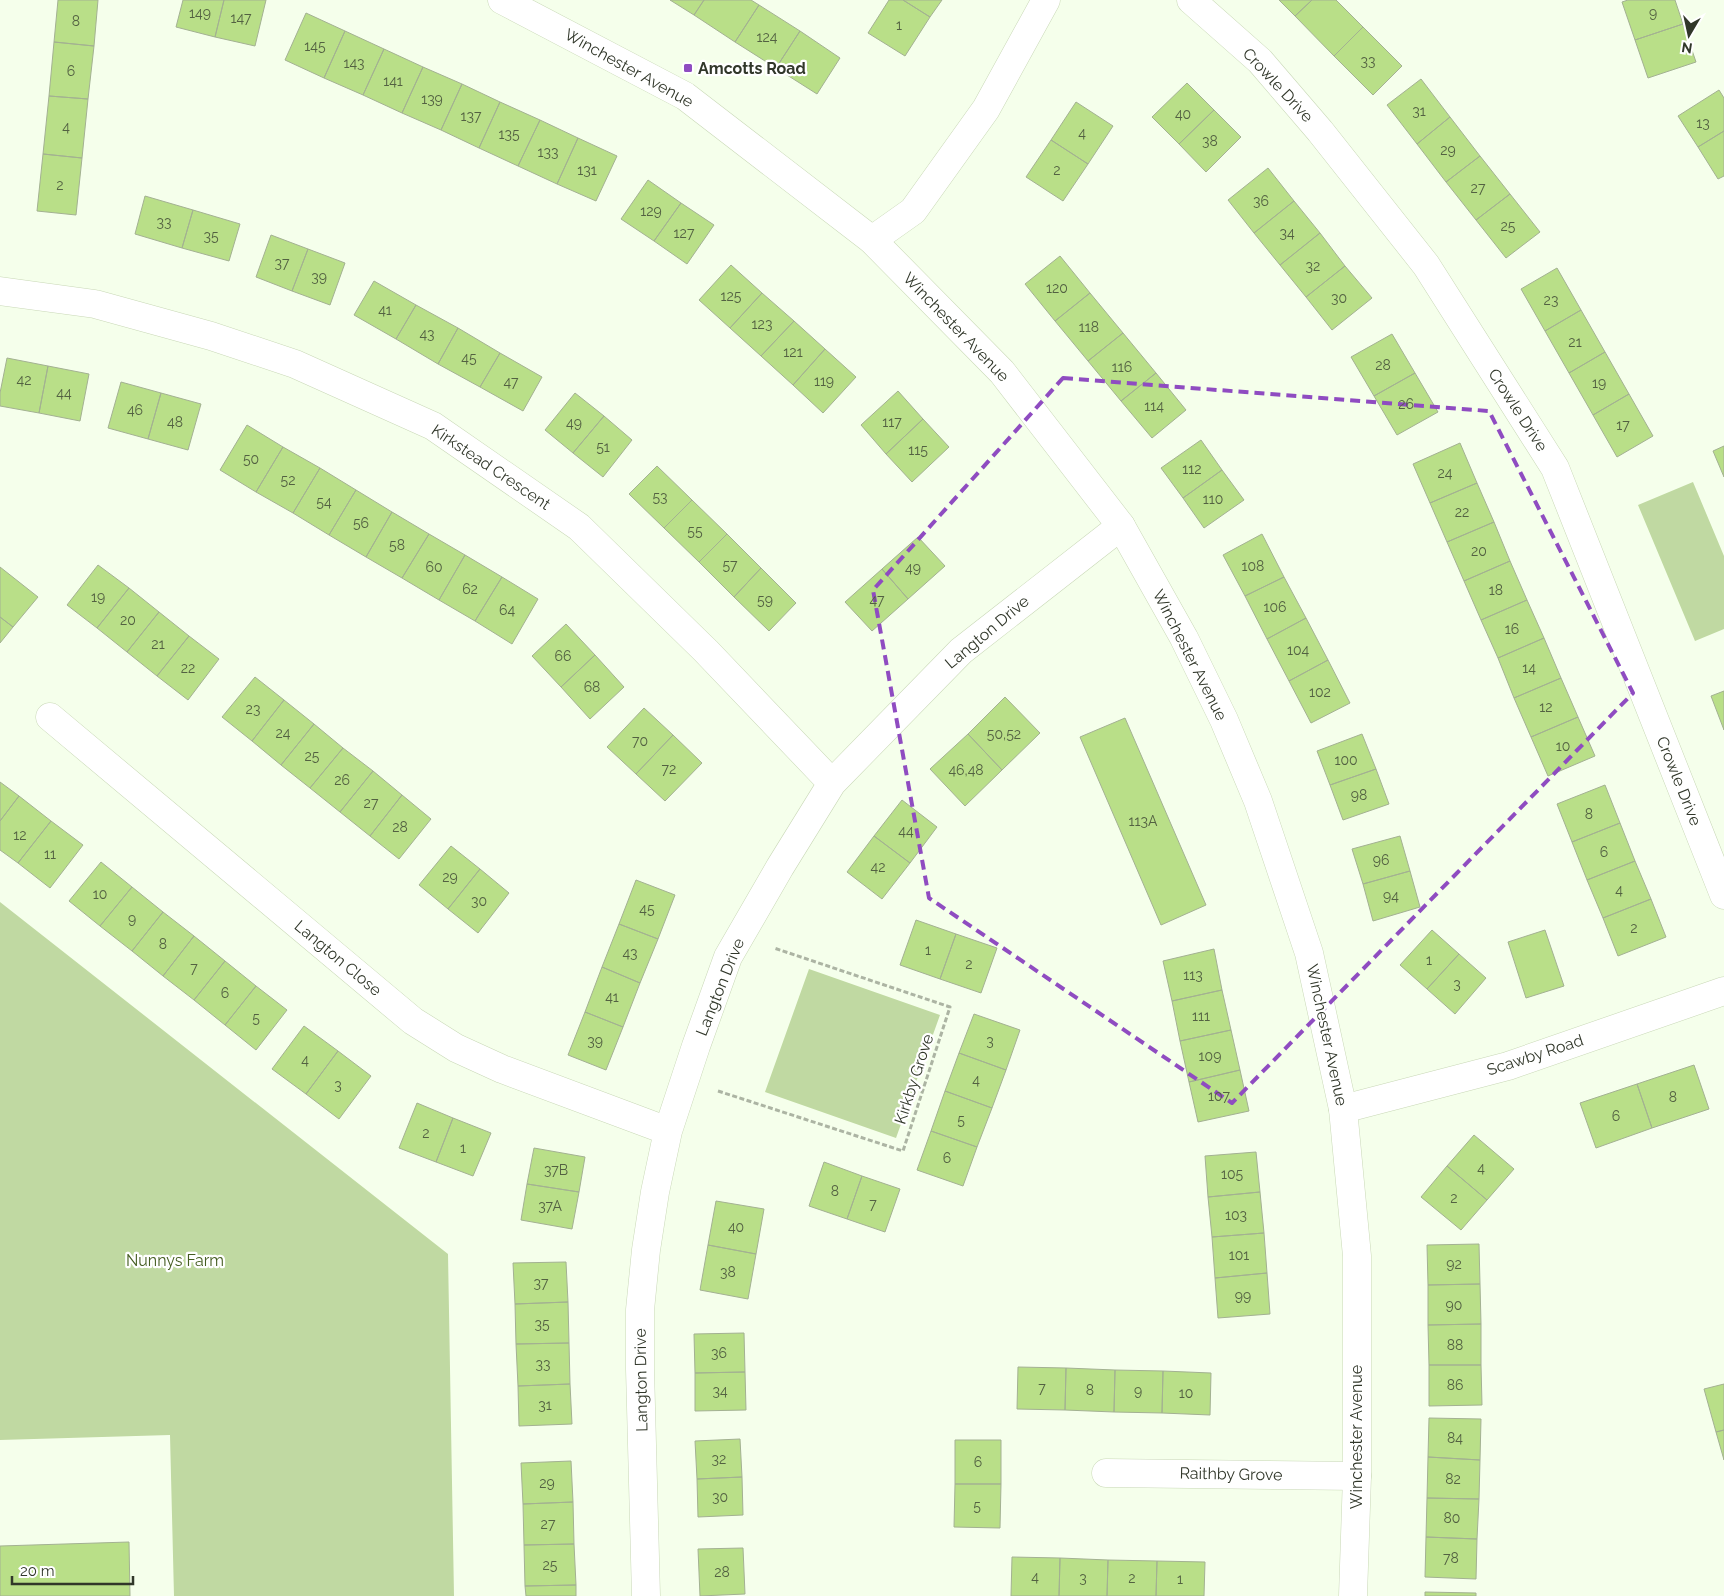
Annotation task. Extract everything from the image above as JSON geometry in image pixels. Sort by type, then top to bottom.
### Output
[{"type":"street","name":"Winchester Avenue","points":[[502,0],[684,96],[872,240],[1002,372],[1121,526],[1184,638],[1224,720],[1258,801],[1309,953],[1343,1109],[1357,1256],[1357,1476],[1353,1596]]},
{"type":"street","points":[[872,240],[913,211],[986,109],[1046,0]]},
{"type":"street","name":"Crowle Drive","points":[[1191,0],[1260,61],[1320,131],[1414,250],[1431,273],[1555,468],[1724,895]]},
{"type":"street","name":"Kirkstead Crescent","points":[[0,291],[94,304],[211,336],[295,364],[433,426],[579,527],[706,650],[832,783]]},
{"type":"street","name":"Langton Drive","points":[[646,1596],[640,1310],[646,1250],[655,1192],[668,1131],[728,957],[832,783],[961,650],[1121,526]]},
{"type":"street","name":"Langton Close","points":[[50,717],[413,1021],[456,1048],[502,1069],[668,1131]]},
{"type":"street","name":"Scawby Road","points":[[1343,1109],[1508,1066],[1724,990]]},
{"type":"street","name":"Raithby Grove","points":[[1106,1473],[1357,1476]]},
{"type":"path","name":"Kirkby Grove","points":[[684,1080],[904,1151],[950,1008],[739,936]]},
{"type":"highlighted area","points":[[1063,378],[1489,411],[1633,693],[1232,1103],[929,898],[873,590]]},
{"type":"green space","points":[[1693,482],[1724,556],[1724,629],[1695,641],[1638,505]]},
{"type":"green space","name":"Nunnys Farm","points":[[0,902],[448,1254],[454,1596],[174,1596],[170,1435],[0,1440]]},
{"type":"green space","points":[[809,969],[940,1015],[896,1138],[765,1092]]},
{"type":"building","points":[[58,0],[98,0],[94,46],[54,42]]},
{"type":"building","points":[[183,0],[224,0],[215,37],[176,27]]},
{"type":"building","points":[[224,0],[266,0],[255,46],[215,37]]},
{"type":"building","points":[[670,0],[704,0],[694,15]]},
{"type":"building","points":[[704,0],[751,0],[759,5],[735,42],[694,15]]},
{"type":"building","points":[[889,0],[903,0],[930,17],[905,56],[868,33]]},
{"type":"building","points":[[903,0],[942,0],[930,17]]},
{"type":"building","points":[[1279,0],[1312,0],[1295,16]]},
{"type":"building","points":[[1312,0],[1336,0],[1363,27],[1334,56],[1295,16]]},
{"type":"building","points":[[1628,0],[1675,0],[1683,24],[1635,40],[1622,2]]},
{"type":"building","points":[[759,5],[800,31],[776,68],[735,42]]},
{"type":"building","points":[[306,13],[345,31],[324,78],[285,60]]},
{"type":"building","points":[[1683,24],[1696,62],[1648,78],[1635,40]]},
{"type":"building","points":[[1363,27],[1402,66],[1373,95],[1334,56]]},
{"type":"building","points":[[345,31],[384,49],[363,95],[324,78]]},
{"type":"building","points":[[800,31],[840,58],[817,94],[776,68]]},
{"type":"building","points":[[54,42],[94,46],[88,99],[49,96]]},
{"type":"building","points":[[384,49],[423,67],[402,113],[363,95]]},
{"type":"building","points":[[423,67],[462,84],[441,130],[402,113]]},
{"type":"building","points":[[1421,79],[1450,117],[1417,144],[1387,105]]},
{"type":"building","points":[[1187,83],[1214,110],[1179,144],[1152,117]]},
{"type":"building","points":[[462,84],[500,102],[479,148],[441,130]]},
{"type":"building","points":[[1719,90],[1724,98],[1724,131],[1698,147],[1678,116]]},
{"type":"building","points":[[49,96],[88,99],[82,158],[43,154]]},
{"type":"building","points":[[500,102],[540,120],[518,166],[479,148]]},
{"type":"building","points":[[1076,102],[1113,126],[1088,164],[1051,140]]},
{"type":"building","points":[[1214,110],[1241,137],[1206,172],[1179,144]]},
{"type":"building","points":[[1450,117],[1480,156],[1446,182],[1417,144]]},
{"type":"building","points":[[540,120],[578,138],[557,184],[518,166]]},
{"type":"building","points":[[1724,131],[1724,176],[1718,179],[1698,147]]},
{"type":"building","points":[[578,138],[617,156],[596,201],[557,184]]},
{"type":"building","points":[[1051,140],[1088,164],[1063,201],[1026,177]]},
{"type":"building","points":[[43,154],[82,158],[76,215],[37,211]]},
{"type":"building","points":[[1480,156],[1510,194],[1476,220],[1446,182]]},
{"type":"building","points":[[1268,168],[1294,201],[1254,233],[1228,200]]},
{"type":"building","points":[[648,180],[681,203],[654,241],[621,219]]},
{"type":"building","points":[[1510,194],[1540,232],[1506,258],[1476,220]]},
{"type":"building","points":[[145,196],[193,210],[182,248],[135,234]]},
{"type":"building","points":[[1294,201],[1320,233],[1280,265],[1254,233]]},
{"type":"building","points":[[681,203],[714,225],[687,264],[654,241]]},
{"type":"building","points":[[193,210],[240,224],[229,261],[182,248]]},
{"type":"building","points":[[1320,233],[1345,266],[1306,297],[1280,265]]},
{"type":"building","points":[[271,235],[308,249],[292,291],[256,277]]},
{"type":"building","points":[[308,249],[345,263],[330,305],[292,291]]},
{"type":"building","points":[[1060,256],[1090,293],[1055,321],[1025,284]]},
{"type":"building","points":[[731,265],[762,293],[730,328],[699,300]]},
{"type":"building","points":[[1345,266],[1372,298],[1332,330],[1306,297]]},
{"type":"building","points":[[1557,268],[1581,310],[1545,331],[1521,289]]},
{"type":"building","points":[[374,281],[416,305],[396,339],[354,315]]},
{"type":"building","points":[[762,293],[794,321],[761,356],[730,328]]},
{"type":"building","points":[[1090,293],[1123,333],[1088,361],[1055,321]]},
{"type":"building","points":[[416,305],[458,328],[438,364],[396,339]]},
{"type":"building","points":[[1581,310],[1605,352],[1569,373],[1545,331]]},
{"type":"building","points":[[794,321],[825,349],[793,385],[761,356]]},
{"type":"building","points":[[458,328],[500,353],[480,387],[438,364]]},
{"type":"building","points":[[1123,333],[1156,373],[1121,401],[1088,361]]},
{"type":"building","points":[[1392,334],[1415,373],[1374,396],[1351,357]]},
{"type":"building","points":[[825,349],[856,377],[823,413],[793,385]]},
{"type":"building","points":[[1605,352],[1629,394],[1593,415],[1569,373]]},
{"type":"building","points":[[500,353],[542,377],[523,411],[480,387]]},
{"type":"building","points":[[7,358],[48,366],[39,413],[0,406],[0,393]]},
{"type":"building","points":[[48,366],[89,374],[80,421],[39,413]]},
{"type":"building","points":[[1156,373],[1186,410],[1152,438],[1121,401]]},
{"type":"building","points":[[1415,373],[1438,412],[1397,435],[1374,396]]},
{"type":"building","points":[[121,382],[161,393],[148,439],[108,428]]},
{"type":"building","points":[[898,391],[923,419],[886,454],[861,425]]},
{"type":"building","points":[[161,393],[201,404],[188,450],[148,439]]},
{"type":"building","points":[[575,393],[604,416],[573,453],[545,430]]},
{"type":"building","points":[[1629,394],[1653,436],[1617,457],[1593,415]]},
{"type":"building","points":[[604,416],[632,440],[603,477],[573,453]]},
{"type":"building","points":[[923,419],[949,447],[912,482],[886,454]]},
{"type":"building","points":[[247,425],[283,447],[256,492],[220,470]]},
{"type":"building","points":[[1201,440],[1222,470],[1183,498],[1161,468]]},
{"type":"building","points":[[1460,443],[1477,483],[1430,503],[1413,464]]},
{"type":"building","points":[[1724,446],[1724,477],[1713,451]]},
{"type":"building","points":[[283,447],[320,468],[293,513],[256,492]]},
{"type":"building","points":[[657,466],[692,500],[664,528],[629,494]]},
{"type":"building","points":[[320,468],[356,490],[329,535],[293,513]]},
{"type":"building","points":[[1222,470],[1244,500],[1204,528],[1183,498]]},
{"type":"building","points":[[1477,483],[1494,522],[1447,542],[1430,503]]},
{"type":"building","points":[[356,490],[392,512],[366,557],[329,535]]},
{"type":"building","points":[[692,500],[727,534],[699,562],[664,528]]},
{"type":"building","points":[[392,512],[429,534],[402,578],[366,557]]},
{"type":"building","points":[[1494,522],[1510,561],[1464,581],[1447,542]]},
{"type":"building","points":[[429,534],[465,555],[439,600],[402,578]]},
{"type":"building","points":[[727,534],[761,568],[734,597],[699,562]]},
{"type":"building","points":[[1262,534],[1284,577],[1245,596],[1223,555]]},
{"type":"building","points":[[918,537],[945,566],[908,599],[882,569]]},
{"type":"building","points":[[465,555],[502,577],[475,621],[439,600]]},
{"type":"building","points":[[1510,561],[1527,600],[1481,620],[1464,581]]},
{"type":"building","points":[[98,565],[129,588],[97,628],[67,605]]},
{"type":"building","points":[[0,567],[38,597],[13,627],[0,617]]},
{"type":"building","points":[[761,568],[796,603],[769,631],[734,597]]},
{"type":"building","points":[[882,569],[908,599],[872,631],[845,602]]},
{"type":"building","points":[[502,577],[538,599],[512,644],[475,621]]},
{"type":"building","points":[[1284,577],[1306,618],[1267,639],[1245,596]]},
{"type":"building","points":[[129,588],[159,612],[127,652],[97,628]]},
{"type":"building","points":[[1527,600],[1544,638],[1498,658],[1481,620]]},
{"type":"building","points":[[159,612],[189,636],[157,676],[127,652]]},
{"type":"building","points":[[0,617],[13,627],[0,643]]},
{"type":"building","points":[[1306,618],[1328,660],[1289,681],[1267,639]]},
{"type":"building","points":[[566,624],[595,655],[561,687],[532,656]]},
{"type":"building","points":[[189,636],[219,659],[188,700],[157,676]]},
{"type":"building","points":[[1544,638],[1561,678],[1514,698],[1498,658]]},
{"type":"building","points":[[595,655],[624,687],[590,719],[561,687]]},
{"type":"building","points":[[1328,660],[1350,703],[1311,723],[1289,681]]},
{"type":"building","points":[[255,677],[284,700],[252,741],[222,717]]},
{"type":"building","points":[[1561,678],[1578,717],[1531,737],[1514,698]]},
{"type":"building","points":[[1724,691],[1724,730],[1711,696]]},
{"type":"building","points":[[1005,697],[1040,733],[1002,770],[968,734]]},
{"type":"building","points":[[284,700],[314,724],[281,765],[252,741]]},
{"type":"building","points":[[644,708],[673,735],[636,774],[607,747]]},
{"type":"building","points":[[1578,717],[1595,756],[1548,776],[1531,737]]},
{"type":"building","points":[[1125,718],[1206,905],[1161,925],[1080,737]]},
{"type":"building","points":[[314,724],[343,748],[310,788],[281,765]]},
{"type":"building","points":[[968,734],[1002,770],[965,806],[930,769]]},
{"type":"building","points":[[1362,734],[1376,769],[1330,785],[1317,751]]},
{"type":"building","points":[[673,735],[702,763],[665,801],[636,774]]},
{"type":"building","points":[[343,748],[373,771],[340,812],[310,788]]},
{"type":"building","points":[[1376,769],[1389,804],[1343,820],[1330,785]]},
{"type":"building","points":[[373,771],[402,795],[370,836],[340,812]]},
{"type":"building","points":[[0,782],[19,796],[0,821]]},
{"type":"building","points":[[1605,785],[1620,823],[1572,842],[1557,804]]},
{"type":"building","points":[[402,795],[431,819],[399,859],[370,836]]},
{"type":"building","points":[[19,796],[51,821],[18,863],[0,850],[0,821]]},
{"type":"building","points":[[902,800],[937,827],[910,863],[874,836]]},
{"type":"building","points":[[51,821],[83,845],[50,888],[18,863]]},
{"type":"building","points":[[1620,823],[1635,861],[1587,880],[1572,842]]},
{"type":"building","points":[[874,836],[910,863],[882,899],[847,872]]},
{"type":"building","points":[[1400,836],[1410,871],[1363,884],[1352,849]]},
{"type":"building","points":[[451,846],[480,869],[448,909],[419,885]]},
{"type":"building","points":[[1635,861],[1651,899],[1603,918],[1587,880]]},
{"type":"building","points":[[101,862],[132,887],[100,926],[69,901]]},
{"type":"building","points":[[480,869],[509,893],[478,933],[448,909]]},
{"type":"building","points":[[1410,871],[1420,907],[1373,921],[1363,884]]},
{"type":"building","points":[[636,880],[675,895],[658,939],[619,924]]},
{"type":"building","points":[[132,887],[163,912],[132,951],[100,926]]},
{"type":"building","points":[[1651,899],[1666,937],[1618,956],[1603,918]]},
{"type":"building","points":[[163,912],[194,936],[163,976],[132,951]]},
{"type":"building","points":[[916,920],[956,934],[940,979],[900,965]]},
{"type":"building","points":[[619,924],[658,939],[640,983],[602,967]]},
{"type":"building","points":[[1432,930],[1459,954],[1427,989],[1400,965]]},
{"type":"building","points":[[1545,930],[1564,986],[1526,998],[1508,942]]},
{"type":"building","points":[[956,934],[997,948],[981,993],[940,979]]},
{"type":"building","points":[[194,936],[225,961],[194,1000],[163,976]]},
{"type":"building","points":[[1214,949],[1222,990],[1172,1001],[1163,961]]},
{"type":"building","points":[[1459,954],[1486,978],[1455,1014],[1427,989]]},
{"type":"building","points":[[225,961],[256,986],[225,1025],[194,1000]]},
{"type":"building","points":[[602,967],[640,983],[623,1027],[585,1012]]},
{"type":"building","points":[[256,986],[287,1010],[256,1050],[225,1025]]},
{"type":"building","points":[[1222,990],[1231,1030],[1180,1041],[1172,1001]]},
{"type":"building","points":[[585,1012],[623,1027],[606,1070],[568,1055]]},
{"type":"building","points":[[974,1014],[1020,1030],[1006,1070],[959,1053]]},
{"type":"building","points":[[304,1026],[338,1051],[306,1094],[272,1069]]},
{"type":"building","points":[[1231,1030],[1240,1070],[1189,1082],[1180,1041]]},
{"type":"building","points":[[338,1051],[371,1076],[339,1119],[306,1094]]},
{"type":"building","points":[[959,1053],[1006,1070],[992,1108],[945,1091]]},
{"type":"building","points":[[1694,1065],[1709,1109],[1652,1128],[1637,1084]]},
{"type":"building","points":[[1240,1070],[1249,1111],[1198,1122],[1189,1082]]},
{"type":"building","points":[[1637,1084],[1652,1128],[1596,1148],[1580,1103]]},
{"type":"building","points":[[945,1091],[992,1108],[977,1147],[931,1131]]},
{"type":"building","points":[[417,1103],[453,1118],[436,1162],[399,1148]]},
{"type":"building","points":[[453,1118],[491,1133],[473,1176],[436,1162]]},
{"type":"building","points":[[931,1131],[977,1147],[963,1186],[917,1170]]},
{"type":"building","points":[[1474,1135],[1514,1169],[1487,1200],[1447,1166]]},
{"type":"building","points":[[534,1148],[585,1157],[579,1192],[527,1184]]},
{"type":"building","points":[[1256,1152],[1260,1192],[1208,1197],[1205,1156]]},
{"type":"building","points":[[824,1162],[862,1176],[847,1219],[809,1206]]},
{"type":"building","points":[[1447,1166],[1487,1200],[1461,1230],[1421,1197]]},
{"type":"building","points":[[862,1176],[900,1189],[885,1232],[847,1219]]},
{"type":"building","points":[[527,1184],[579,1192],[572,1229],[521,1220]]},
{"type":"building","points":[[1260,1192],[1264,1233],[1212,1237],[1208,1197]]},
{"type":"building","points":[[716,1201],[764,1209],[756,1254],[708,1245]]},
{"type":"building","points":[[1264,1233],[1267,1273],[1215,1278],[1212,1237]]},
{"type":"building","points":[[1479,1244],[1480,1284],[1428,1285],[1427,1245]]},
{"type":"building","points":[[708,1245],[756,1254],[748,1299],[700,1290]]},
{"type":"building","points":[[566,1262],[568,1302],[515,1304],[513,1263]]},
{"type":"building","points":[[1267,1273],[1270,1314],[1218,1318],[1215,1278]]},
{"type":"building","points":[[1480,1284],[1481,1324],[1428,1325],[1428,1285]]},
{"type":"building","points":[[568,1302],[569,1343],[516,1344],[515,1304]]},
{"type":"building","points":[[1481,1324],[1481,1365],[1429,1365],[1428,1325]]},
{"type":"building","points":[[744,1333],[745,1372],[695,1373],[694,1334]]},
{"type":"building","points":[[569,1343],[570,1384],[518,1386],[516,1344]]},
{"type":"building","points":[[1429,1365],[1481,1365],[1482,1405],[1429,1406]]},
{"type":"building","points":[[1018,1367],[1066,1368],[1065,1410],[1017,1409]]},
{"type":"building","points":[[1066,1368],[1115,1370],[1114,1412],[1065,1410]]},
{"type":"building","points":[[1115,1370],[1163,1371],[1162,1413],[1114,1412]]},
{"type":"building","points":[[1163,1371],[1211,1373],[1210,1415],[1162,1413]]},
{"type":"building","points":[[745,1372],[746,1410],[695,1411],[695,1373]]},
{"type":"building","points":[[570,1384],[572,1424],[519,1426],[518,1386]]},
{"type":"building","points":[[1724,1384],[1724,1430],[1716,1432],[1704,1389]]},
{"type":"building","points":[[1429,1418],[1481,1419],[1480,1460],[1428,1457]]},
{"type":"building","points":[[1724,1430],[1724,1460],[1716,1432]]},
{"type":"building","points":[[740,1439],[742,1477],[697,1479],[695,1441]]},
{"type":"building","points":[[955,1440],[1001,1440],[1001,1484],[955,1484]]},
{"type":"building","points":[[1428,1457],[1480,1460],[1479,1499],[1427,1498]]},
{"type":"building","points":[[571,1461],[573,1502],[523,1504],[521,1463]]},
{"type":"building","points":[[742,1477],[743,1515],[698,1517],[697,1479]]},
{"type":"building","points":[[955,1484],[1001,1484],[1000,1528],[954,1527]]},
{"type":"building","points":[[1427,1498],[1479,1499],[1477,1539],[1426,1537]]},
{"type":"building","points":[[573,1502],[574,1544],[524,1545],[523,1504]]},
{"type":"building","points":[[1426,1537],[1477,1539],[1476,1579],[1425,1577]]},
{"type":"building","points":[[129,1542],[130,1596],[0,1596],[0,1546]]},
{"type":"building","points":[[574,1544],[576,1585],[525,1586],[524,1545]]},
{"type":"building","points":[[743,1548],[745,1594],[700,1596],[698,1549]]},
{"type":"building","points":[[1012,1557],[1060,1558],[1059,1596],[1011,1596]]},
{"type":"building","points":[[1060,1558],[1108,1560],[1107,1596],[1059,1596]]},
{"type":"building","points":[[1108,1560],[1157,1561],[1156,1596],[1107,1596]]},
{"type":"building","points":[[1157,1561],[1205,1562],[1204,1596],[1156,1596]]},
{"type":"building","points":[[576,1585],[576,1596],[526,1596],[525,1586]]},
{"type":"building","points":[[1425,1592],[1476,1593],[1476,1596],[1425,1596]]},
{"type":"place","name":"Amcotts Road","points":[[688,68]]}]
